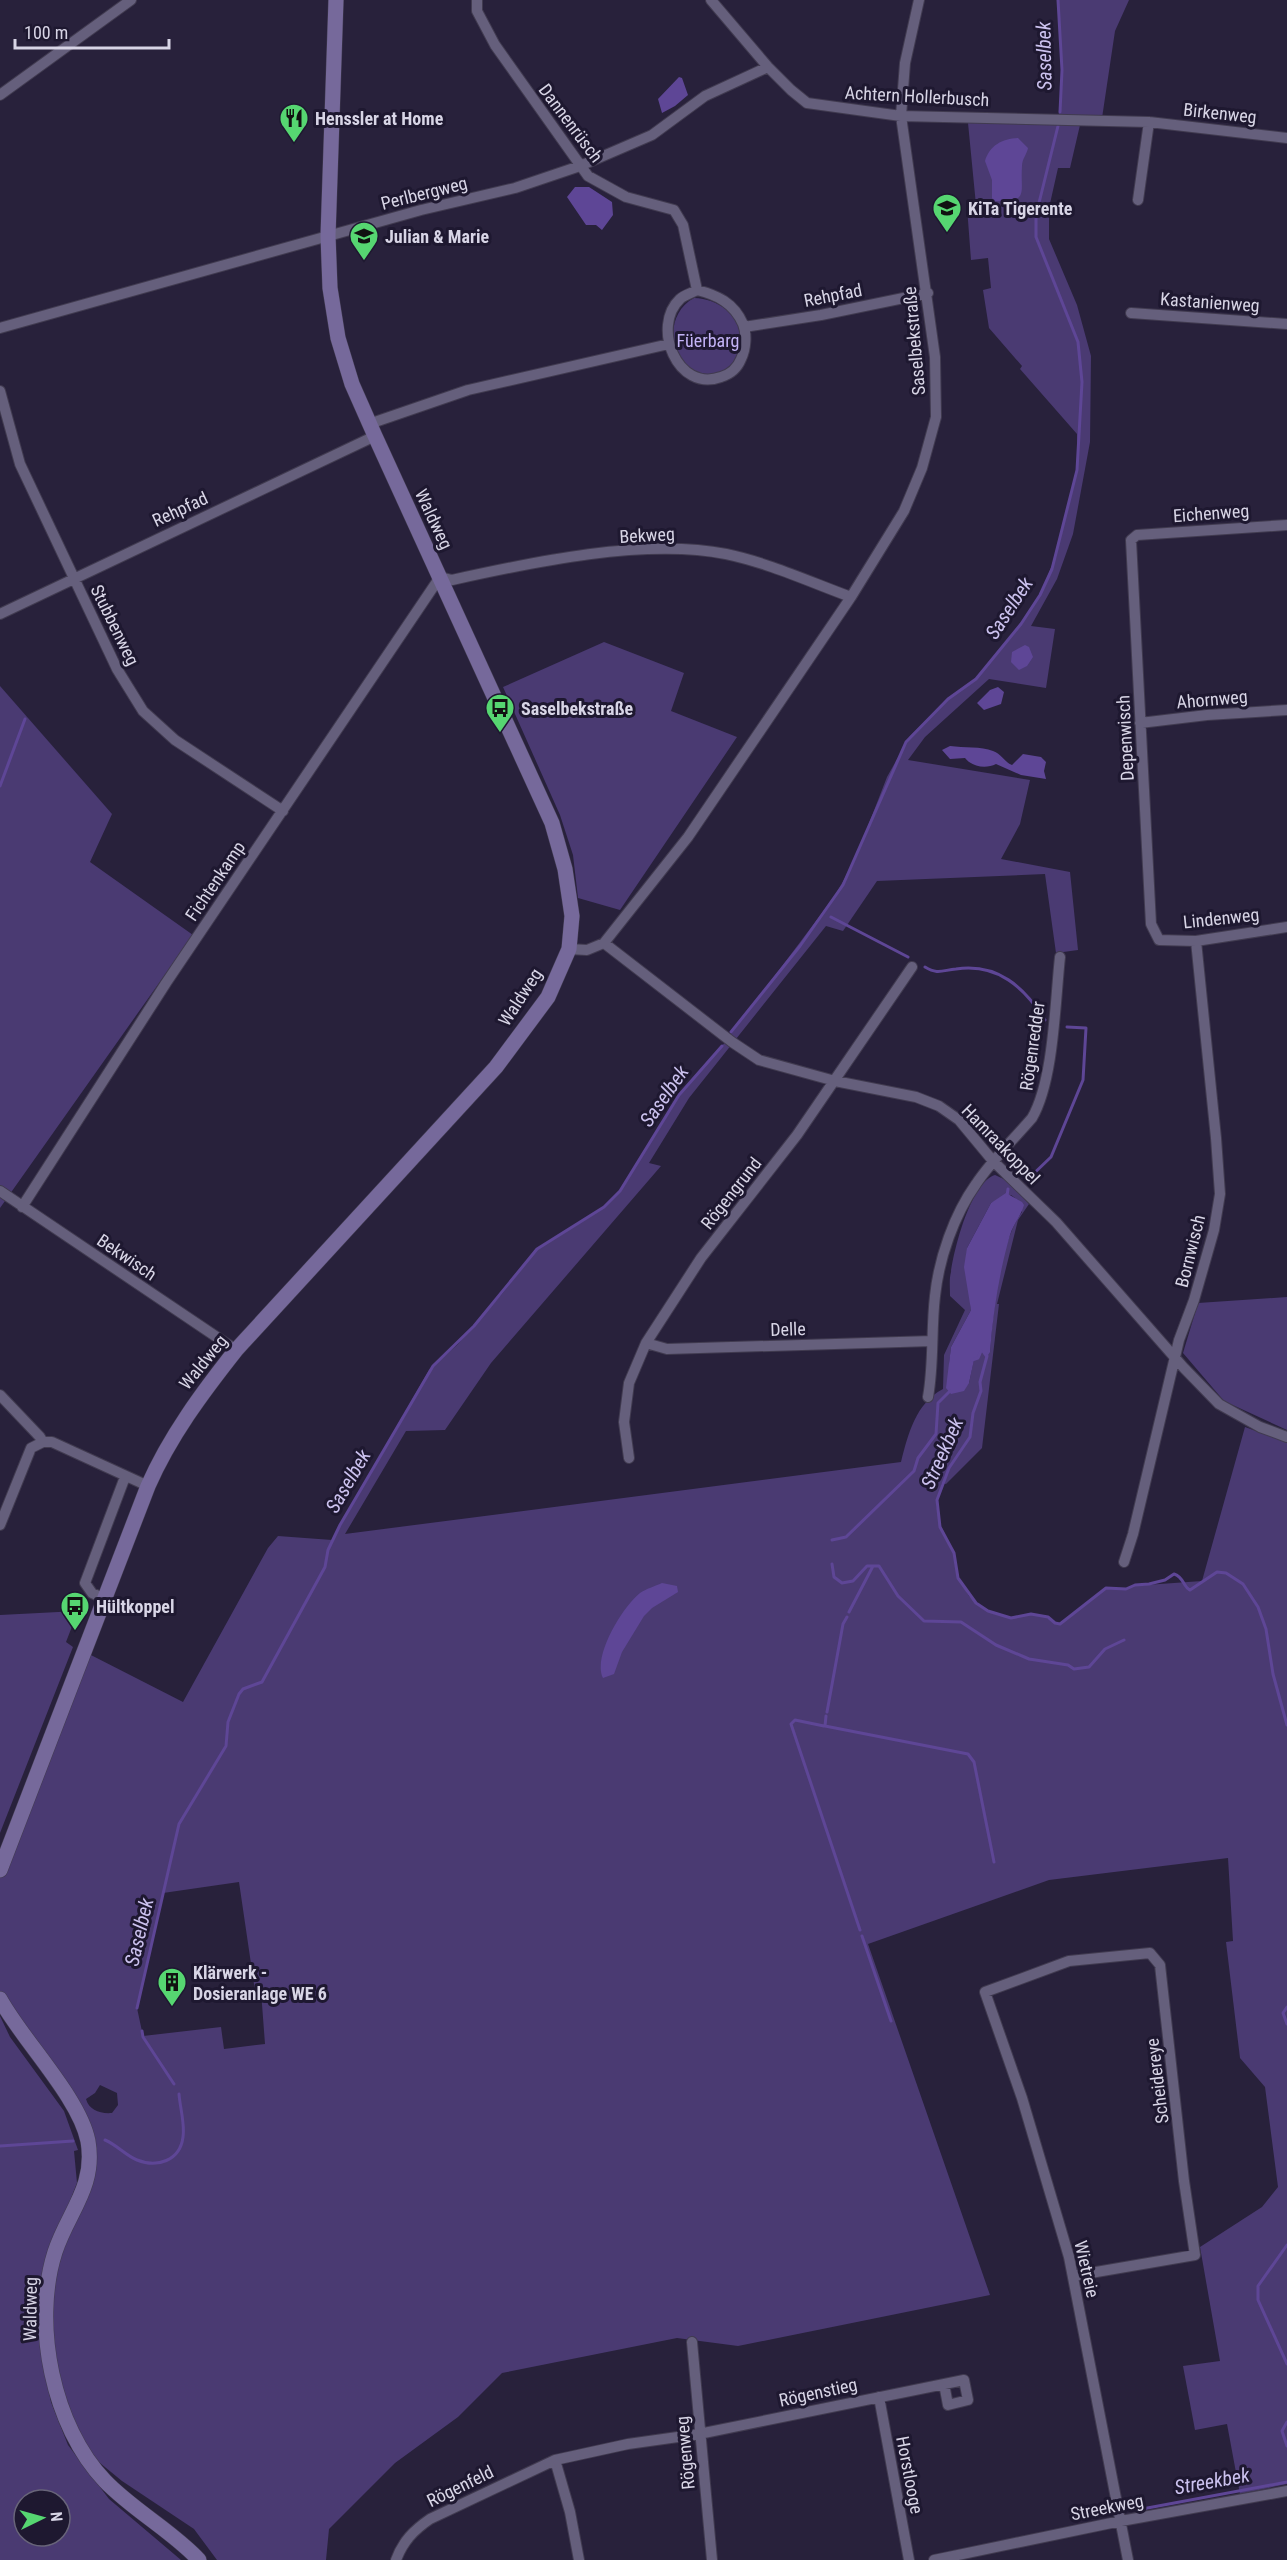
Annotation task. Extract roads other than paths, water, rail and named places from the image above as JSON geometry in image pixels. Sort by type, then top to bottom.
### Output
[{"type":"main road","name":"Waldweg","points":[[0,1870],[148,1486],[173,1437],[198,1397],[236,1350],[496,1067],[548,997],[569,949],[572,916],[566,869],[552,823],[372,430],[352,384],[338,338],[330,288],[328,236],[336,0]]},
{"type":"main road","name":"Waldweg","points":[[0,1999],[73,2107],[87,2140],[89,2164],[87,2182],[55,2253],[46,2294],[52,2373],[64,2415],[85,2456],[105,2481],[199,2560]]},
{"type":"street","points":[[0,95],[131,0]]},
{"type":"street","name":"Dannenrüsch","points":[[477,0],[477,11],[495,45],[588,176],[626,197],[674,210],[683,225],[697,290]]},
{"type":"street","name":"Achtern Hollerbusch","points":[[711,0],[768,67],[807,103],[901,116],[1059,120]]},
{"type":"street","name":"Saselbekstraße","points":[[604,944],[688,837],[851,597],[904,511],[922,468],[936,417],[935,357],[928,293],[901,116],[905,63],[919,0]]},
{"type":"street","name":"Perlbergweg","points":[[0,328],[421,210],[515,188],[580,166],[652,135],[705,96],[768,67]]},
{"type":"street","name":"Birkenweg","points":[[1059,120],[1149,122],[1287,138]]},
{"type":"street","points":[[1138,200],[1149,122]]},
{"type":"street","points":[[697,290],[714,295],[726,302],[738,313],[744,327],[745,348],[740,361],[733,372],[711,381],[691,376],[680,367],[669,344],[670,316],[680,299],[697,290]]},
{"type":"street","name":"Rehpfad","points":[[744,327],[821,315],[928,293]]},
{"type":"street","name":"Kastanienweg","points":[[1131,312],[1287,324]]},
{"type":"street","name":"Rehpfad","points":[[0,614],[372,430],[468,390],[669,344]]},
{"type":"street","name":"Stubbenweg","points":[[0,391],[20,464],[117,669],[142,711],[175,740],[283,810]]},
{"type":"street","name":"Eichenweg","points":[[1137,535],[1287,525]]},
{"type":"street","name":"Depenwisch","points":[[1137,535],[1131,540],[1140,723],[1151,924],[1159,940]]},
{"type":"street","name":"Bekweg","points":[[440,577],[452,580],[547,561],[672,548],[726,554],[761,563],[851,597]]},
{"type":"street","name":"Fichtenkamp","points":[[22,1207],[166,983],[440,577]]},
{"type":"street","name":"Ahornweg","points":[[1140,723],[1207,715],[1287,710]]},
{"type":"street","name":"Lindenweg","points":[[1159,940],[1196,941],[1287,927]]},
{"type":"street","name":"Bornwisch","points":[[1124,1562],[1133,1534],[1175,1357],[1214,1230],[1220,1194],[1196,941]]},
{"type":"street","points":[[569,949],[587,950],[604,944]]},
{"type":"street","name":"Hamraakoppel","points":[[604,944],[759,1060],[835,1081],[916,1097],[939,1106],[958,1120],[993,1161],[1056,1222],[1175,1357],[1220,1404],[1260,1427],[1287,1437]]},
{"type":"street","name":"Rögenredder","points":[[928,1397],[932,1378],[935,1293],[947,1246],[958,1216],[974,1186],[1032,1118],[1043,1093],[1060,957]]},
{"type":"street","name":"Rögengrund","points":[[628,1458],[624,1422],[628,1383],[646,1343],[701,1258],[797,1135],[912,967]]},
{"type":"street","name":"Bekwisch","points":[[0,1191],[236,1350]]},
{"type":"street","name":"Delle","points":[[646,1343],[667,1349],[932,1341]]},
{"type":"street","points":[[0,1395],[43,1442]]},
{"type":"street","points":[[0,1524],[31,1448],[43,1442],[52,1442],[148,1486]]},
{"type":"street","points":[[105,1599],[92,1593],[85,1583],[125,1477]]},
{"type":"street","name":"Scheidereye","points":[[985,1992],[1069,1961],[1150,1953],[1160,1965],[1184,2181],[1195,2255],[1073,2276]]},
{"type":"street","name":"Wietreie","points":[[985,1992],[1022,2098],[1073,2276],[1128,2560]]},
{"type":"street","name":"Rögenweg","points":[[692,2342],[712,2560]]},
{"type":"street","name":"Rögenstieg","points":[[699,2434],[944,2384]]},
{"type":"street","name":"Horstlooge","points":[[879,2397],[909,2560]]},
{"type":"street","name":"Rögenfeld","points":[[396,2560],[414,2530],[430,2519],[555,2460],[628,2444],[699,2434]]},
{"type":"street","points":[[555,2460],[570,2512],[579,2560]]},
{"type":"street","name":"Streekweg","points":[[934,2560],[1121,2521],[1287,2491]]},
{"type":"waterway","name":"Saselbek","points":[[1058,0],[1062,70],[1060,112]]},
{"type":"waterway","name":"Saselbek","points":[[731,1032],[800,946],[843,885],[906,742],[948,699],[976,679],[1021,624],[1040,595],[1052,569],[1077,470],[1082,382],[1078,342],[1036,237],[1036,215],[1058,126]]},
{"type":"waterway","points":[[0,786],[25,719]]},
{"type":"waterway","name":"Streekbek","points":[[831,917],[908,957]]},
{"type":"waterway","name":"Streekbek","points":[[925,967],[937,971],[971,968],[997,974],[1019,988],[1045,1020]]},
{"type":"waterway","name":"Streekbek","points":[[1026,1181],[1051,1157],[1083,1080],[1086,1028],[1067,1027]]},
{"type":"waterway","name":"Saselbek","points":[[137,2008],[179,1824],[226,1746],[228,1722],[239,1694],[243,1689],[262,1682],[325,1567],[328,1550],[340,1525],[433,1366],[474,1326],[537,1249],[604,1207],[620,1191],[679,1095],[722,1046]]},
{"type":"waterway","name":"Streekbek","points":[[1007,1196],[1008,1189]]},
{"type":"waterway","points":[[972,1360],[978,1358],[981,1351]]},
{"type":"waterway","name":"Streekbek","points":[[987,1356],[980,1382],[981,1391],[973,1413],[970,1437],[949,1468],[937,1500],[940,1527],[954,1553],[958,1578],[976,1603],[988,1611],[1011,1618],[1031,1614],[1048,1617],[1060,1624],[1106,1588],[1126,1589],[1135,1585],[1165,1580],[1174,1574],[1180,1577],[1190,1590],[1217,1572],[1226,1573],[1243,1584],[1258,1607],[1266,1629],[1273,1674],[1287,1725]]},
{"type":"waterway","points":[[832,1540],[846,1537],[914,1471],[918,1458],[936,1434],[938,1403],[950,1391]]},
{"type":"waterway","points":[[832,1564],[834,1577],[842,1583],[853,1581],[867,1566],[879,1566],[898,1596],[924,1621],[961,1622],[996,1645],[1029,1659],[1068,1665],[1074,1669],[1089,1667],[1105,1649],[1124,1640]]},
{"type":"waterway","points":[[849,1612],[873,1566]]},
{"type":"waterway","points":[[827,1712],[843,1624],[847,1617]]},
{"type":"waterway","points":[[826,1716],[825,1726],[968,1754],[974,1762],[994,1862]]},
{"type":"waterway","points":[[824,1726],[795,1720],[791,1724],[860,1930]]},
{"type":"waterway","points":[[862,1936],[891,2021]]},
{"type":"waterway","name":"Streekbek","points":[[1287,2007],[1283,2013],[1287,2024]]},
{"type":"waterway","name":"Saselbek","points":[[142,2031],[143,2037],[174,2084]]},
{"type":"waterway","name":"Saselbek","points":[[105,2140],[137,2160],[160,2163],[172,2157],[181,2145],[183,2137],[179,2094]]},
{"type":"waterway","name":"Saselbek","points":[[0,2146],[73,2141]]},
{"type":"waterway","name":"Streekbek","points":[[1287,2245],[1258,2286],[1258,2300],[1287,2364]]},
{"type":"waterway","name":"Streekbek","points":[[1287,2422],[1282,2431],[1287,2446]]},
{"type":"waterway","name":"Streekbek","points":[[1142,2509],[1287,2482]]},
{"type":"place","name":"Henssler at Home","points":[[294,144]]},
{"type":"place","name":"KiTa Tigerente","points":[[947,234]]},
{"type":"place","name":"Julian & Marie","points":[[364,262]]},
{"type":"place","name":"Saselbekstraße","points":[[500,734]]},
{"type":"place","name":"Hültkoppel","points":[[75,1632]]},
{"type":"place","name":"Klärwerk - Dosieranlage WE 6","points":[[172,2008]]},
{"type":"park label","name":"Füerbarg","points":[[708,340]]}]
